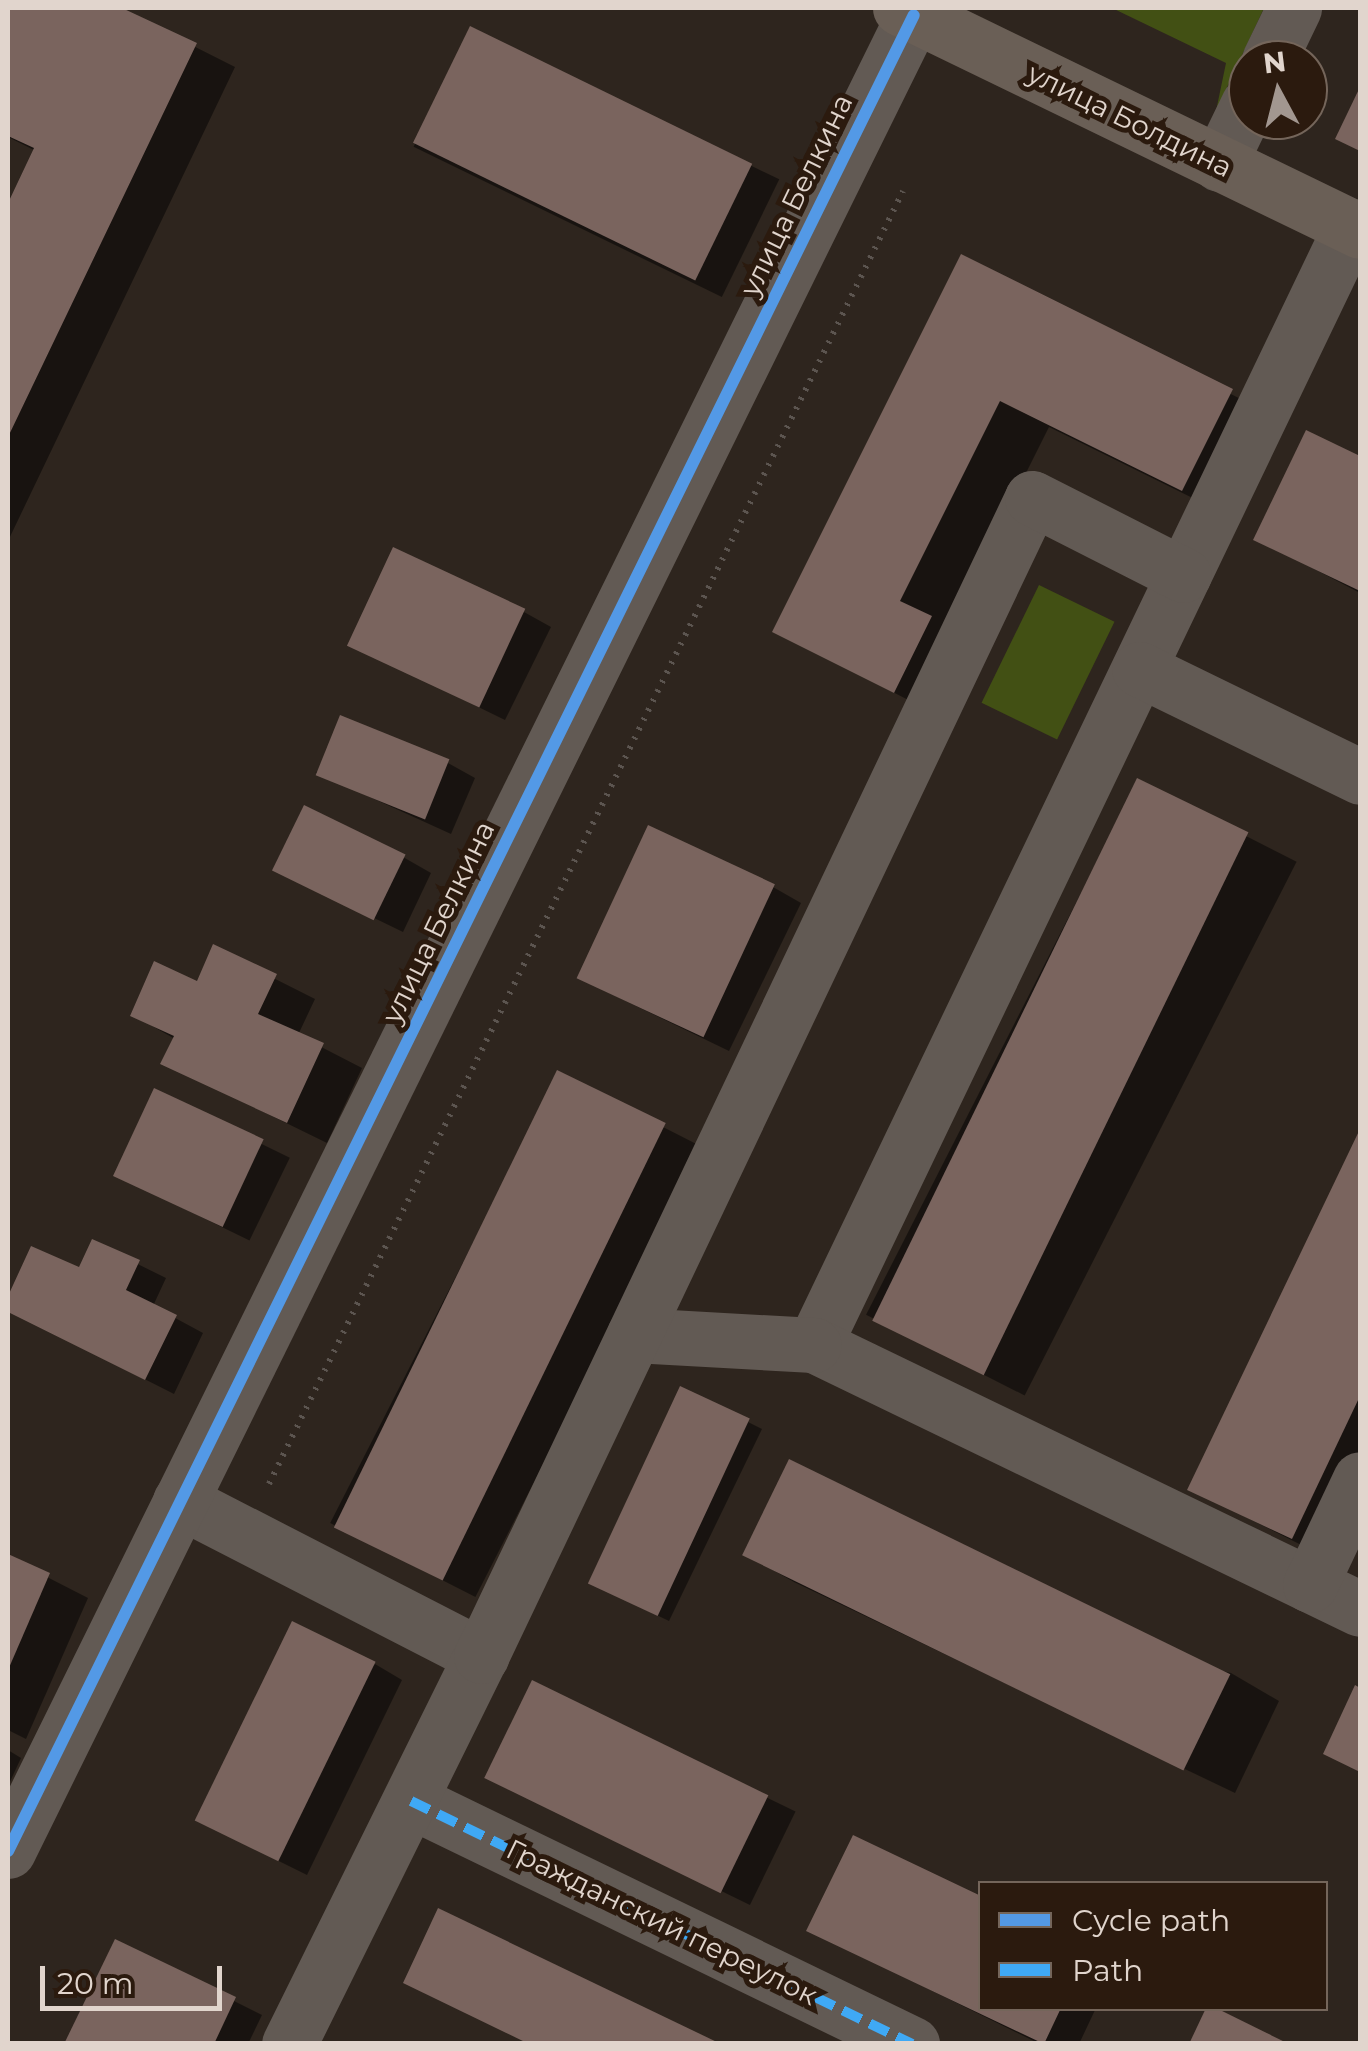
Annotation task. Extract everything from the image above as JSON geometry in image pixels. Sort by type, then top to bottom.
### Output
[{"type":"main road","name":"улица Болдина","points":[[907,11],[1356,229]]},
{"type":"street","points":[[1279,40],[1294,8]]},
{"type":"street","name":"улица Белкина","points":[[8,1851],[907,11]]},
{"type":"street","points":[[1219,164],[1231,140]]},
{"type":"street","points":[[814,1345],[1139,668],[1356,229]]},
{"type":"street","points":[[289,2044],[482,1656],[1032,498],[1184,576]]},
{"type":"street","points":[[1139,668],[1360,776]]},
{"type":"street","points":[[634,1336],[814,1345],[1360,1609]]},
{"type":"street","points":[[1310,1585],[1360,1479]]},
{"type":"street","points":[[180,1501],[482,1656]]},
{"type":"street","name":"Гражданский переулок","points":[[411,1801],[912,2044]]},
{"type":"path","points":[[244,1534],[903,191]]},
{"type":"green space","points":[[1112,8],[1264,8],[1249,40],[1228,40],[1228,85],[1216,111],[1226,63]]},
{"type":"green space","points":[[1039,585],[1114,622],[1057,740],[982,703]]},
{"type":"building","points":[[8,8],[122,8],[197,43],[8,437],[8,203],[34,148],[8,136]]},
{"type":"building","points":[[470,26],[752,164],[695,280],[413,143]]},
{"type":"building","points":[[1360,87],[1360,151],[1335,139]]},
{"type":"building","points":[[961,254],[1233,389],[1182,491],[1000,401],[900,601],[932,616],[894,693],[772,632]]},
{"type":"building","points":[[1306,430],[1360,456],[1360,591],[1253,540]]},
{"type":"building","points":[[393,547],[525,609],[479,707],[347,646]]},
{"type":"building","points":[[340,715],[449,759],[425,819],[316,775]]},
{"type":"building","points":[[1137,778],[1248,832],[984,1375],[872,1321]]},
{"type":"building","points":[[304,805],[406,855],[374,920],[272,871]]},
{"type":"building","points":[[648,825],[775,884],[703,1037],[577,978]]},
{"type":"building","points":[[213,944],[277,974],[258,1014],[324,1043],[287,1123],[160,1064],[174,1036],[130,1016],[154,961],[197,981]]},
{"type":"building","points":[[557,1070],[666,1123],[443,1581],[334,1527]]},
{"type":"building","points":[[154,1088],[264,1139],[223,1227],[113,1176]]},
{"type":"building","points":[[1360,1129],[1360,1396],[1292,1539],[1187,1490]]},
{"type":"building","points":[[92,1239],[140,1260],[126,1290],[177,1315],[145,1380],[8,1312],[8,1296],[31,1246],[79,1267]]},
{"type":"building","points":[[680,1386],[750,1419],[658,1616],[588,1584]]},
{"type":"building","points":[[789,1459],[1230,1674],[1183,1770],[742,1555]]},
{"type":"building","points":[[8,1554],[50,1573],[8,1670]]},
{"type":"building","points":[[292,1621],[376,1662],[278,1861],[195,1821]]},
{"type":"building","points":[[532,1680],[768,1795],[721,1893],[484,1778]]},
{"type":"building","points":[[1355,1685],[1360,1688],[1360,1772],[1323,1754]]},
{"type":"building","points":[[853,1835],[978,1895],[978,2011],[1060,2011],[1044,2044],[806,1931]]},
{"type":"building","points":[[438,1908],[721,2044],[529,2044],[403,1983]]},
{"type":"building","points":[[115,1939],[236,1997],[214,2044],[64,2044]]},
{"type":"building","points":[[1205,2011],[1222,2011],[1289,2044],[1189,2044]]},
{"type":"marked path","points":[[411,1801],[912,2044]]},
{"type":"cycle path","points":[[8,1851],[914,15]]}]
